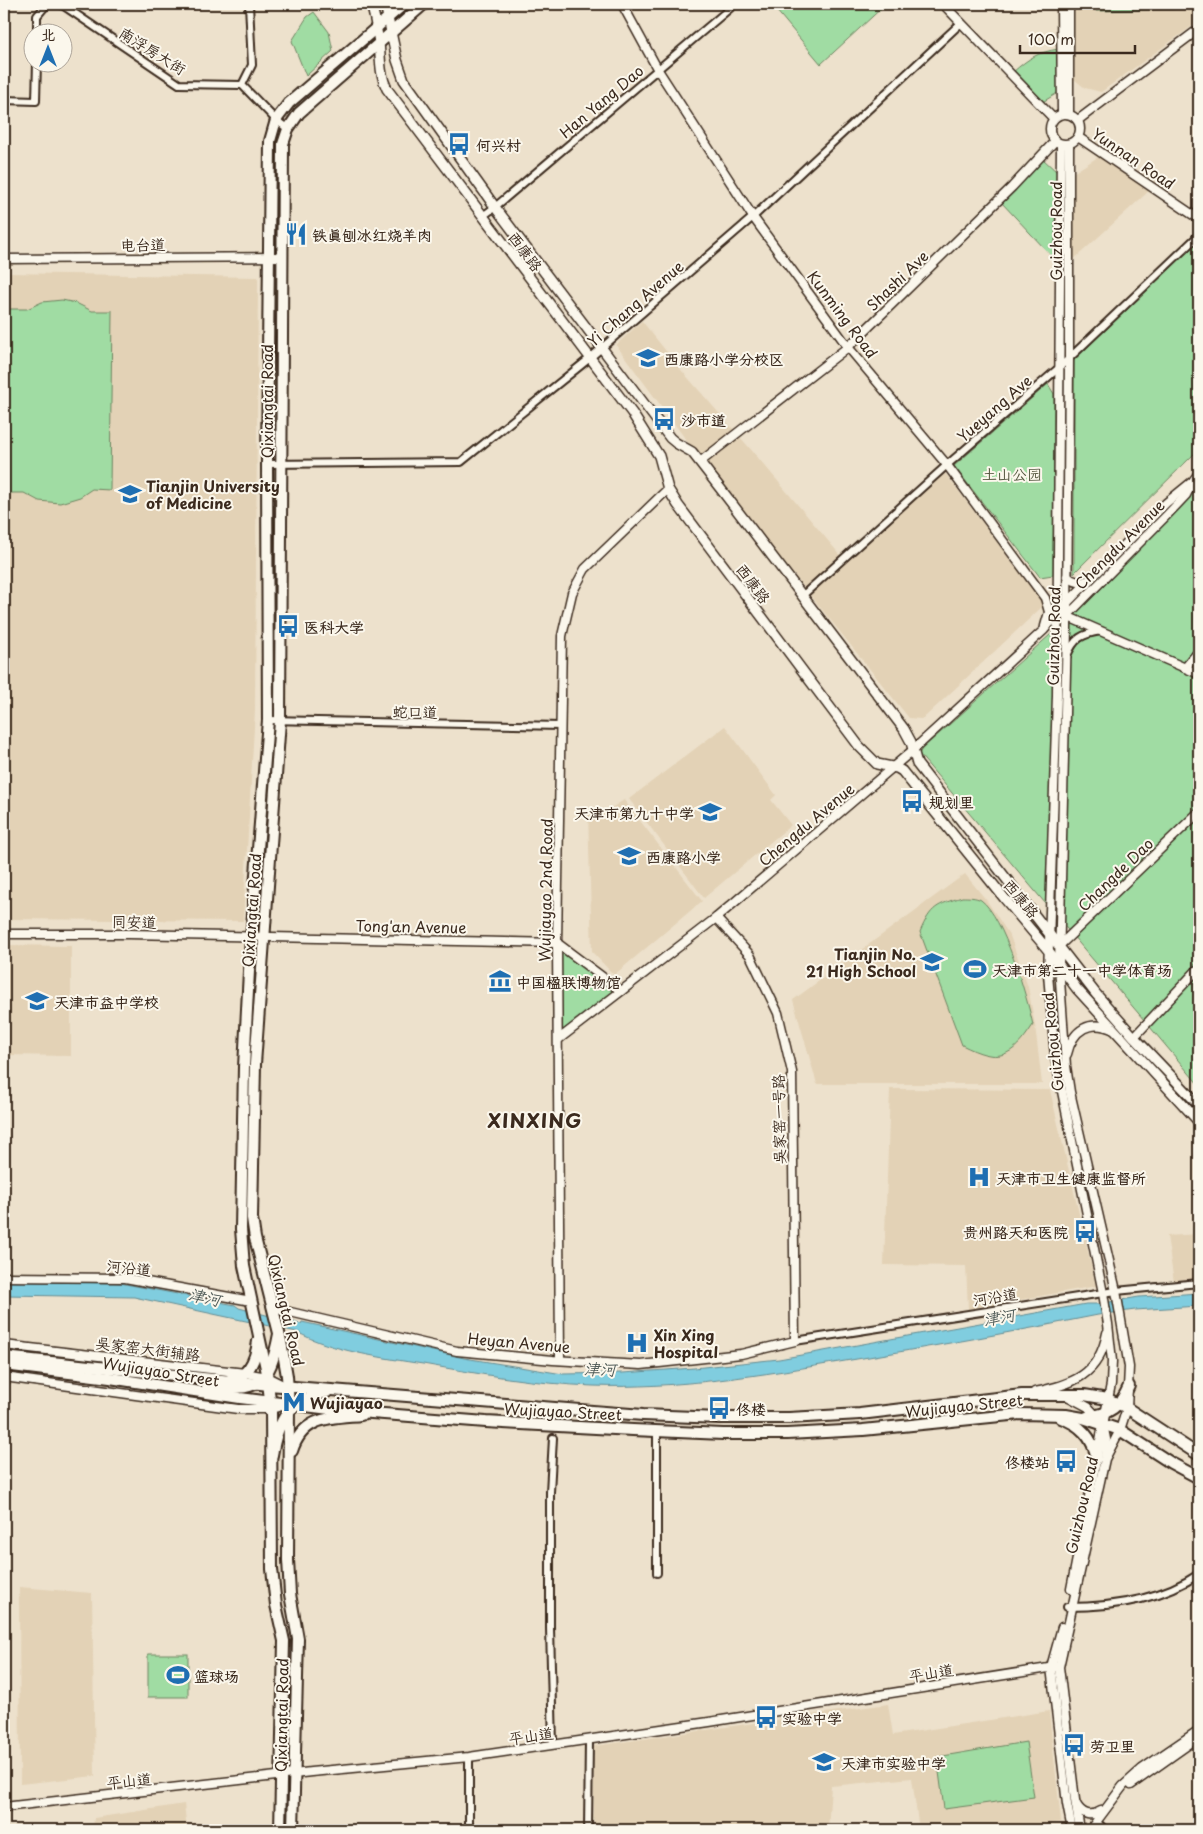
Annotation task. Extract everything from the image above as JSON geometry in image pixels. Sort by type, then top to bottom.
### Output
[{"type":"main road","name":"西康路","points":[[371,4],[379,43],[380,71],[387,89],[632,413],[659,456],[668,489],[859,746],[877,764],[902,771],[1092,1007],[1199,1122]]},
{"type":"main road","name":"西康路","points":[[385,4],[397,60],[404,80],[495,207],[670,438],[692,452],[904,729],[917,764],[1049,931],[1096,994],[1199,1105]]},
{"type":"main road","name":"Qixiangtai Road","points":[[280,1830],[284,1641],[276,1605],[272,1569],[272,1455],[268,1404],[259,1335],[244,1266],[241,1229],[244,1067],[251,936],[268,720],[267,464],[270,142],[276,120],[289,103],[404,4]]},
{"type":"main road","name":"Qixiangtai Road","points":[[293,1830],[298,1639],[289,1581],[290,1406],[279,1334],[255,1238],[252,1218],[255,1064],[280,720],[283,144],[288,129],[299,113],[424,4]]},
{"type":"main road","points":[[168,1386],[196,1385],[244,1389],[265,1379],[275,1353],[279,1334]]},
{"type":"main road","points":[[215,1380],[236,1379],[245,1373],[254,1360],[259,1335]]},
{"type":"main road","name":"Wujiayao Street","points":[[4,1357],[111,1374],[268,1404],[486,1422],[657,1431],[787,1434],[863,1430],[1020,1414],[1046,1413],[1083,1418],[1102,1418],[1199,1478]]},
{"type":"main road","name":"Wujiayao Street","points":[[4,1365],[215,1380],[265,1379],[288,1386],[338,1391],[643,1414],[769,1418],[860,1414],[1022,1395],[1062,1394],[1091,1396],[1108,1399],[1123,1406],[1199,1456]]},
{"type":"main road","points":[[215,1380],[232,1383],[268,1404],[279,1426],[289,1461]]},
{"type":"main road","points":[[1102,1418],[1123,1406],[1129,1386]]},
{"type":"main road","points":[[272,1455],[279,1426],[290,1406],[318,1394],[338,1391]]},
{"type":"main road","points":[[289,1461],[296,1438],[312,1423],[333,1418],[378,1413]]},
{"type":"main road","points":[[1046,1413],[1078,1426],[1091,1441],[1101,1459]]},
{"type":"street","points":[[37,22],[37,16],[47,4]]},
{"type":"street","name":"南浮房大街","points":[[61,4],[179,84],[242,85]]},
{"type":"street","name":"Kunming Road","points":[[622,4],[658,70],[753,217],[848,347],[947,465],[1046,598],[1049,612],[1044,630]]},
{"type":"street","name":"Han Yang Dao","points":[[482,216],[735,4]]},
{"type":"street","points":[[943,4],[1053,118]]},
{"type":"street","points":[[1062,4],[1066,114]]},
{"type":"street","points":[[1066,114],[1069,4]]},
{"type":"street","points":[[251,5],[252,65],[242,85],[276,120],[288,129]]},
{"type":"street","name":"Yi Chang Avenue","points":[[267,464],[460,462],[590,358],[753,217],[961,23]]},
{"type":"street","points":[[1078,120],[1199,29]]},
{"type":"street","points":[[4,100],[36,101],[37,72]]},
{"type":"street","points":[[1053,118],[1066,114],[1078,120]]},
{"type":"street","points":[[1053,118],[1049,128],[1050,133],[1062,143],[1078,137],[1080,129],[1078,120]]},
{"type":"street","name":"Yunnan Road","points":[[1078,137],[1199,220]]},
{"type":"street","name":"Shashi Ave","points":[[700,462],[848,347],[1012,187],[1062,143]]},
{"type":"street","name":"Guizhou Road","points":[[1062,143],[1070,358],[1066,604],[1067,657],[1059,966],[1066,1066],[1074,1114],[1116,1291],[1129,1367],[1129,1386]]},
{"type":"street","name":"Guizhou Road","points":[[1062,143],[1057,695],[1048,950],[1049,1004],[1055,1058],[1103,1293],[1112,1361],[1108,1399],[1102,1418],[1101,1459],[1070,1607],[1055,1667],[1071,1800],[1072,1830]]},
{"type":"street","name":"Yueyang Ave","points":[[802,596],[947,465],[1070,358],[1199,235]]},
{"type":"street","name":"电台道","points":[[4,259],[282,257]]},
{"type":"street","name":"Chengdu Avenue","points":[[1067,616],[1186,495],[1199,473]]},
{"type":"street","name":"Chengdu Avenue","points":[[559,1039],[716,918],[913,750],[1044,630],[1066,604],[1166,503],[1193,481]]},
{"type":"street","name":"Wujiayao 2nd Road","points":[[560,1360],[557,942],[562,636],[572,593],[585,569],[668,489]]},
{"type":"street","points":[[1067,576],[1077,582],[1091,579]]},
{"type":"street","points":[[1058,614],[1067,616],[1199,674]]},
{"type":"street","points":[[1067,657],[1072,645],[1080,637],[1087,633],[1101,631]]},
{"type":"street","points":[[1185,668],[1199,651]]},
{"type":"street","name":"蛇口道","points":[[268,720],[561,726]]},
{"type":"street","name":"Changde Dao","points":[[1048,950],[1053,950],[1059,946],[1199,812]]},
{"type":"street","name":"吴家窑一号路","points":[[716,918],[750,955],[778,1012],[792,1072],[795,1341]]},
{"type":"street","name":"同安道","points":[[4,934],[264,937]]},
{"type":"street","name":"Tong'an Avenue","points":[[264,937],[557,942]]},
{"type":"street","points":[[557,942],[621,991]]},
{"type":"street","points":[[1134,1037],[1199,968]]},
{"type":"street","points":[[1066,1066],[1070,1043],[1083,1028],[1101,1025],[1115,1031]]},
{"type":"street","name":"河沿道","points":[[4,1276],[126,1278],[252,1304]]},
{"type":"street","name":"河沿道","points":[[795,1341],[1116,1291],[1199,1283]]},
{"type":"street","name":"Heyan Avenue","points":[[274,1310],[457,1351],[641,1365],[741,1354],[795,1341]]},
{"type":"street","points":[[1022,1395],[1058,1388],[1072,1382],[1090,1370],[1104,1347],[1108,1324]]},
{"type":"street","name":"吴家窑大街辅路","points":[[4,1345],[245,1373],[265,1379]]},
{"type":"street","points":[[4,1377],[238,1409],[268,1404]]},
{"type":"street","points":[[1062,1394],[1083,1403],[1102,1418]]},
{"type":"street","name":"Guizhou Road","points":[[1101,1459],[1120,1430],[1123,1406]]},
{"type":"street","points":[[657,1431],[657,1573]]},
{"type":"street","points":[[553,1438],[550,1492],[550,1628],[553,1746]]},
{"type":"street","points":[[1070,1607],[1108,1606],[1136,1600],[1165,1592],[1199,1574]]},
{"type":"street","name":"平山道","points":[[4,1807],[468,1757],[553,1746],[1055,1667]]},
{"type":"street","points":[[1071,1800],[1080,1810],[1092,1815],[1110,1806],[1123,1786],[1142,1769],[1199,1730]]},
{"type":"street","points":[[1095,1825],[1128,1787],[1199,1737]]},
{"type":"street","points":[[588,1830],[589,1740]]},
{"type":"street","points":[[468,1757],[469,1830]]},
{"type":"street","name":"Guizhou Road","points":[[1071,1800],[1080,1830]]},
{"type":"street","points":[[1078,1820],[1105,1830]]},
{"type":"shaded area","points":[[1074,4],[1199,4],[1199,21],[1101,92],[1085,88],[1074,79]]},
{"type":"shaded area","points":[[1098,157],[1149,191],[1072,261],[1073,173]]},
{"type":"shaded area","name":"Tianjin University of Medicine","points":[[4,273],[258,277],[255,710],[243,921],[4,919]]},
{"type":"shaded area","points":[[642,321],[682,371],[841,556],[945,473],[1044,605],[926,716],[921,719],[909,718],[690,445],[616,345]]},
{"type":"shaded area","name":"天津市第九十中学","points":[[725,726],[776,795],[771,800],[791,825],[704,898],[629,799]]},
{"type":"shaded area","name":"西康路小学","points":[[624,800],[702,901],[614,975],[592,952],[588,812],[608,810]]},
{"type":"shaded area","name":"Tianjin No. 21 High School","points":[[965,874],[987,901],[1010,936],[1028,987],[1042,1084],[817,1084],[793,1000]]},
{"type":"shaded area","name":"天津市益中学校","points":[[4,945],[71,946],[71,1056],[4,1055]]},
{"type":"shaded area","name":"天津市卫生健康监督所","points":[[890,1089],[1050,1090],[1096,1286],[968,1309],[966,1266],[884,1265]]},
{"type":"shaded area","points":[[1199,1234],[1199,1288],[1175,1289],[1167,1236]]},
{"type":"shaded area","points":[[19,1587],[92,1593],[95,1776],[20,1784]]},
{"type":"shaded area","name":"天津市实验中学","points":[[888,1704],[893,1735],[1049,1711],[1061,1822],[1007,1830],[919,1830],[912,1778],[831,1786],[828,1830],[594,1830],[594,1746]]},
{"type":"shaded area","points":[[184,1804],[187,1830],[93,1830],[94,1818]]},
{"type":"green space","points":[[771,4],[886,4],[821,64]]},
{"type":"green space","points":[[1094,4],[1176,4],[1175,9],[1096,11]]},
{"type":"green space","points":[[314,12],[329,32],[333,51],[306,76],[292,41],[307,17]]},
{"type":"green space","points":[[1059,49],[1059,92],[1041,103],[1013,72],[1034,56]]},
{"type":"green space","points":[[1042,158],[1058,173],[1060,265],[1001,202]]},
{"type":"green space","points":[[1199,241],[1199,449],[1074,573],[1074,360]]},
{"type":"green space","points":[[62,300],[76,303],[92,311],[112,311],[110,490],[92,489],[80,497],[60,503],[39,501],[24,493],[4,493],[4,309],[27,309],[42,302]]},
{"type":"green space","name":"土山公园","points":[[1048,384],[1054,394],[1053,575],[1040,577],[954,466]]},
{"type":"green space","points":[[1199,487],[1199,1085],[919,754],[922,749],[1097,593]]},
{"type":"green space","name":"天津市第二十一中学体育场","points":[[962,897],[981,900],[990,909],[1013,958],[1030,1012],[1033,1025],[1018,1045],[1003,1054],[994,1056],[974,1051],[962,1045],[920,932],[928,917],[936,908],[946,902]]},
{"type":"green space","points":[[555,940],[619,988],[555,1036]]},
{"type":"green space","points":[[148,1654],[188,1654],[188,1697],[148,1697]]},
{"type":"green space","points":[[1026,1742],[1034,1797],[944,1809],[937,1757]]},
{"type":"water","points":[[4,1281],[120,1283],[235,1305],[239,1308],[301,1324],[302,1322],[464,1358],[563,1374],[623,1373],[779,1359],[1086,1304],[1098,1304],[1139,1297],[1199,1293],[1199,1306],[1135,1310],[1098,1315],[940,1345],[751,1376],[688,1383],[593,1386],[508,1378],[375,1356],[342,1349],[311,1339],[297,1332],[134,1297],[4,1295]]},
{"type":"place","name":"何兴村","points":[[459,144]]},
{"type":"place","name":"铁真刨冰红烧羊肉","points":[[296,234]]},
{"type":"place","name":"西康路小学分校区","points":[[648,358]]},
{"type":"place","name":"沙市道","points":[[664,419]]},
{"type":"place","name":"Tianjin University of Medicine","points":[[130,494]]},
{"type":"place","name":"医科大学","points":[[288,626]]},
{"type":"place","name":"规划里","points":[[912,801]]},
{"type":"place","name":"天津市第九十中学","points":[[710,812]]},
{"type":"place","name":"西康路小学","points":[[629,856]]},
{"type":"place","name":"Tianjin No. 21 High School","points":[[932,962]]},
{"type":"place","name":"天津市第二十一中学体育场","points":[[975,969]]},
{"type":"place","name":"中国楹联博物馆","points":[[500,981]]},
{"type":"place","name":"天津市益中学校","points":[[37,1001]]},
{"type":"place","name":"天津市卫生健康监督所","points":[[979,1177]]},
{"type":"place","name":"贵州路天和医院","points":[[1085,1231]]},
{"type":"place","name":"Xin Xing Hospital","points":[[637,1343]]},
{"type":"place","name":"Wujiayao","points":[[294,1402]]},
{"type":"place","name":"佟楼","points":[[719,1408]]},
{"type":"place","name":"佟楼站","points":[[1066,1461]]},
{"type":"place","name":"篮球场","points":[[178,1675]]},
{"type":"place","name":"实验中学","points":[[766,1717]]},
{"type":"place","name":"劳卫里","points":[[1074,1745]]},
{"type":"place","name":"天津市实验中学","points":[[824,1762]]},
{"type":"district","name":"XINXING","points":[[535,1120]]},
{"type":"water label","name":"津河","points":[[205,1296]]},
{"type":"water label","name":"津河","points":[[999,1316]]},
{"type":"water label","name":"津河","points":[[600,1368]]}]
